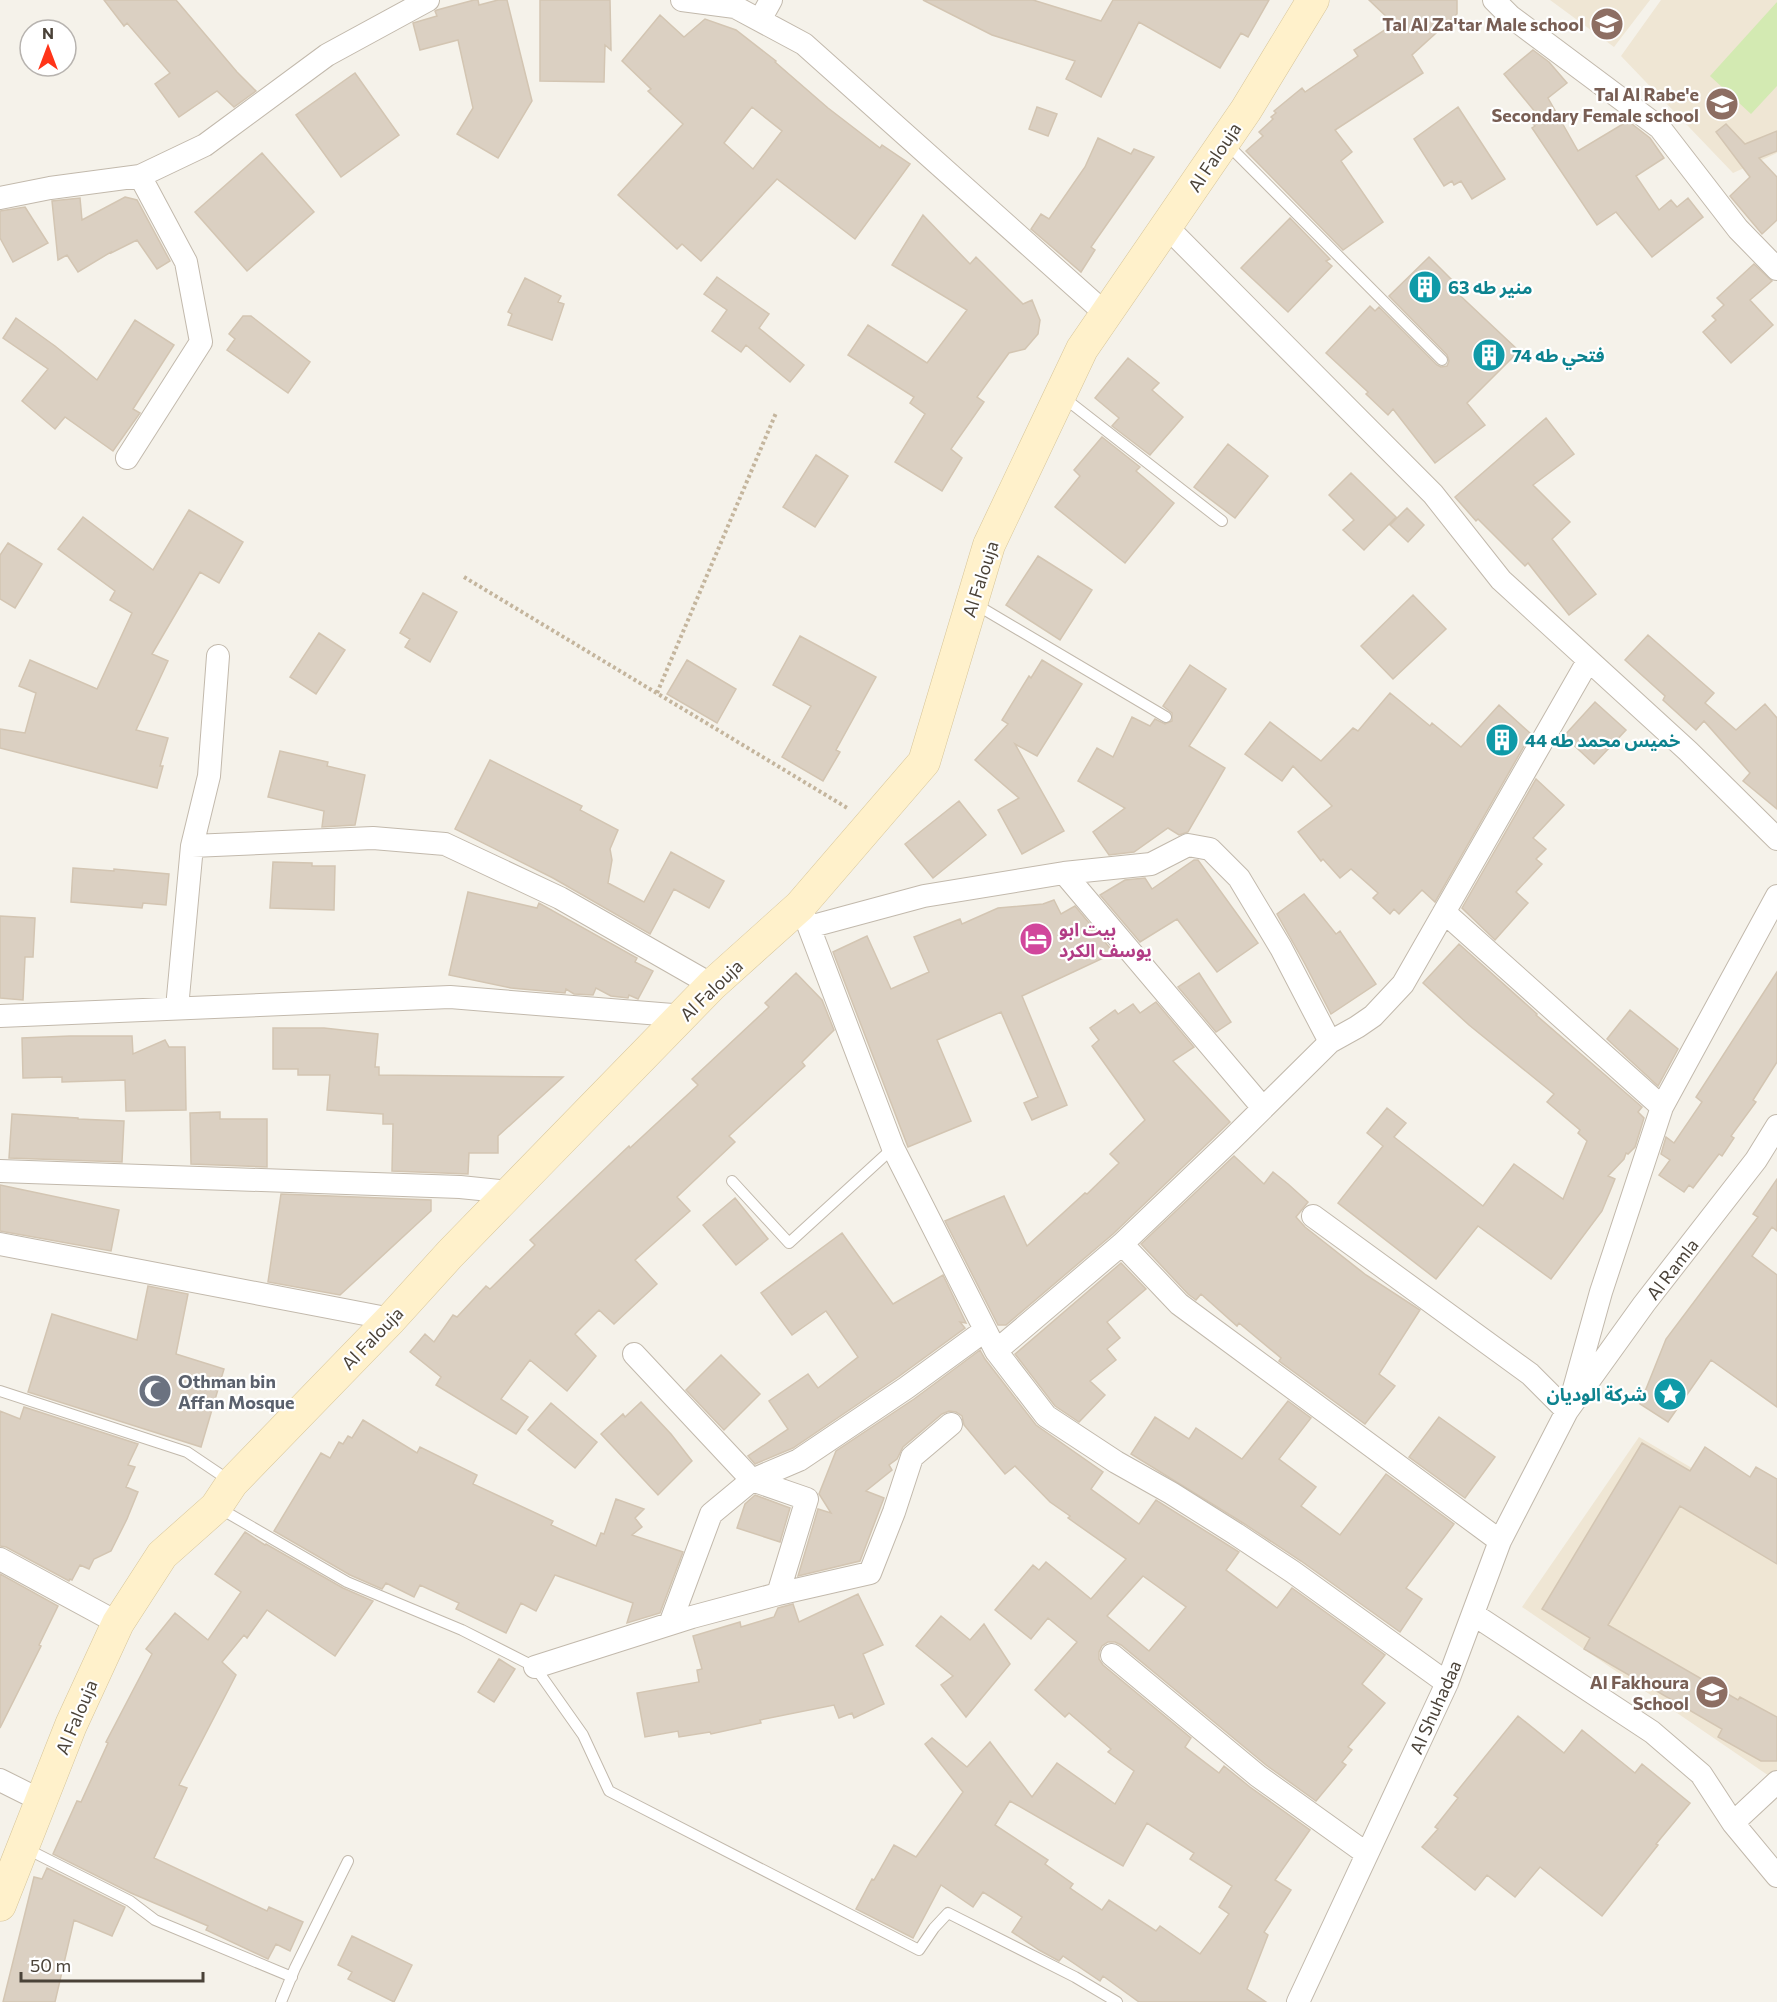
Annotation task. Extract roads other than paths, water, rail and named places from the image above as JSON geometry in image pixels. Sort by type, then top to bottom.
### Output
[{"type":"main road","name":"Al Falouja","points":[[0,1905],[71,1725],[118,1623],[162,1556],[224,1495],[450,1254],[712,986],[804,917],[871,823],[924,762],[989,545],[1082,349],[1225,142],[1313,0]]},
{"type":"street","points":[[0,198],[50,188],[140,176],[205,145],[327,55],[428,0]]},
{"type":"street","points":[[682,0],[735,7],[804,44],[1106,314]]},
{"type":"street","points":[[760,20],[771,0]]},
{"type":"street","points":[[1494,0],[1510,16],[1660,128],[1738,229],[1777,269]]},
{"type":"street","points":[[127,458],[201,342],[186,262],[140,176]]},
{"type":"street","points":[[1167,226],[1433,494],[1501,580],[1688,751],[1777,840]]},
{"type":"street","points":[[177,1008],[192,846],[209,776],[218,656]]},
{"type":"street","points":[[996,1351],[1122,1244],[1330,1042],[1373,1016],[1403,984],[1588,661]]},
{"type":"street","points":[[192,846],[373,838],[445,843],[560,898],[712,986]]},
{"type":"street","points":[[1330,1042],[1281,948],[1239,878],[1210,849],[1188,845],[1151,864],[1064,873],[804,917],[893,1148],[984,1331],[996,1351],[1046,1416],[1283,1566],[1448,1683]]},
{"type":"street","points":[[1064,873],[1263,1108]]},
{"type":"street","points":[[1313,1216],[1530,1374],[1567,1412],[1601,1292],[1662,1107],[1777,896]]},
{"type":"street","points":[[1444,912],[1662,1107]]},
{"type":"street","points":[[0,1016],[450,997],[685,1016]]},
{"type":"street","name":"Al Ramla","points":[[1567,1412],[1644,1304],[1756,1160],[1777,1126]]},
{"type":"street","points":[[0,1172],[460,1187],[510,1192]]},
{"type":"street","points":[[0,1244],[391,1319]]},
{"type":"street","points":[[1122,1244],[1179,1304],[1500,1541]]},
{"type":"street","points":[[670,1624],[711,1514],[752,1480],[799,1460],[906,1388],[984,1331]]},
{"type":"street","points":[[634,1354],[752,1480],[807,1499],[778,1594]]},
{"type":"street","name":"Al Shuhadaa","points":[[1298,2002],[1448,1683],[1500,1541],[1567,1412]]},
{"type":"street","points":[[535,1667],[670,1624],[778,1594],[870,1573],[912,1457],[951,1424]]},
{"type":"street","points":[[0,1559],[118,1623]]},
{"type":"street","points":[[1473,1614],[1652,1732],[1701,1774],[1733,1823],[1777,1876]]},
{"type":"street","points":[[1112,1655],[1257,1776],[1367,1854]]},
{"type":"street","points":[[0,1780],[42,1801]]},
{"type":"street","points":[[1733,1823],[1777,1782]]},
{"type":"lane","points":[[1225,142],[1442,360]]},
{"type":"lane","points":[[1060,395],[1222,521]]},
{"type":"lane","points":[[972,602],[1166,717]]},
{"type":"lane","points":[[732,1181],[789,1243],[893,1148]]},
{"type":"lane","points":[[0,1391],[187,1452],[224,1495],[346,1582],[462,1630],[535,1667],[583,1735],[609,1791],[920,1950],[948,1913],[1076,1977],[1117,2002]]},
{"type":"lane","points":[[24,1847],[130,1901],[154,1920],[292,1977]]},
{"type":"lane","points":[[281,2002],[348,1861]]},
{"type":"place","name":"Tal Al Za'tar Male school","points":[[1607,24]]},
{"type":"place","name":"Tal Al Rabe'e Secondary Female school","points":[[1722,104]]},
{"type":"place","name":"منير طه 63","points":[[1425,287]]},
{"type":"place","name":"فتحي طه 74","points":[[1489,355]]},
{"type":"place","name":"خميس محمد طه 44","points":[[1502,740]]},
{"type":"place","name":"بيت ابو يوسف الكرد","points":[[1036,939]]},
{"type":"place","name":"Othman bin Affan Mosque","points":[[155,1391]]},
{"type":"place","name":"شركة الوديان","points":[[1670,1394]]},
{"type":"place","name":"Al Fakhoura School","points":[[1712,1692]]}]
